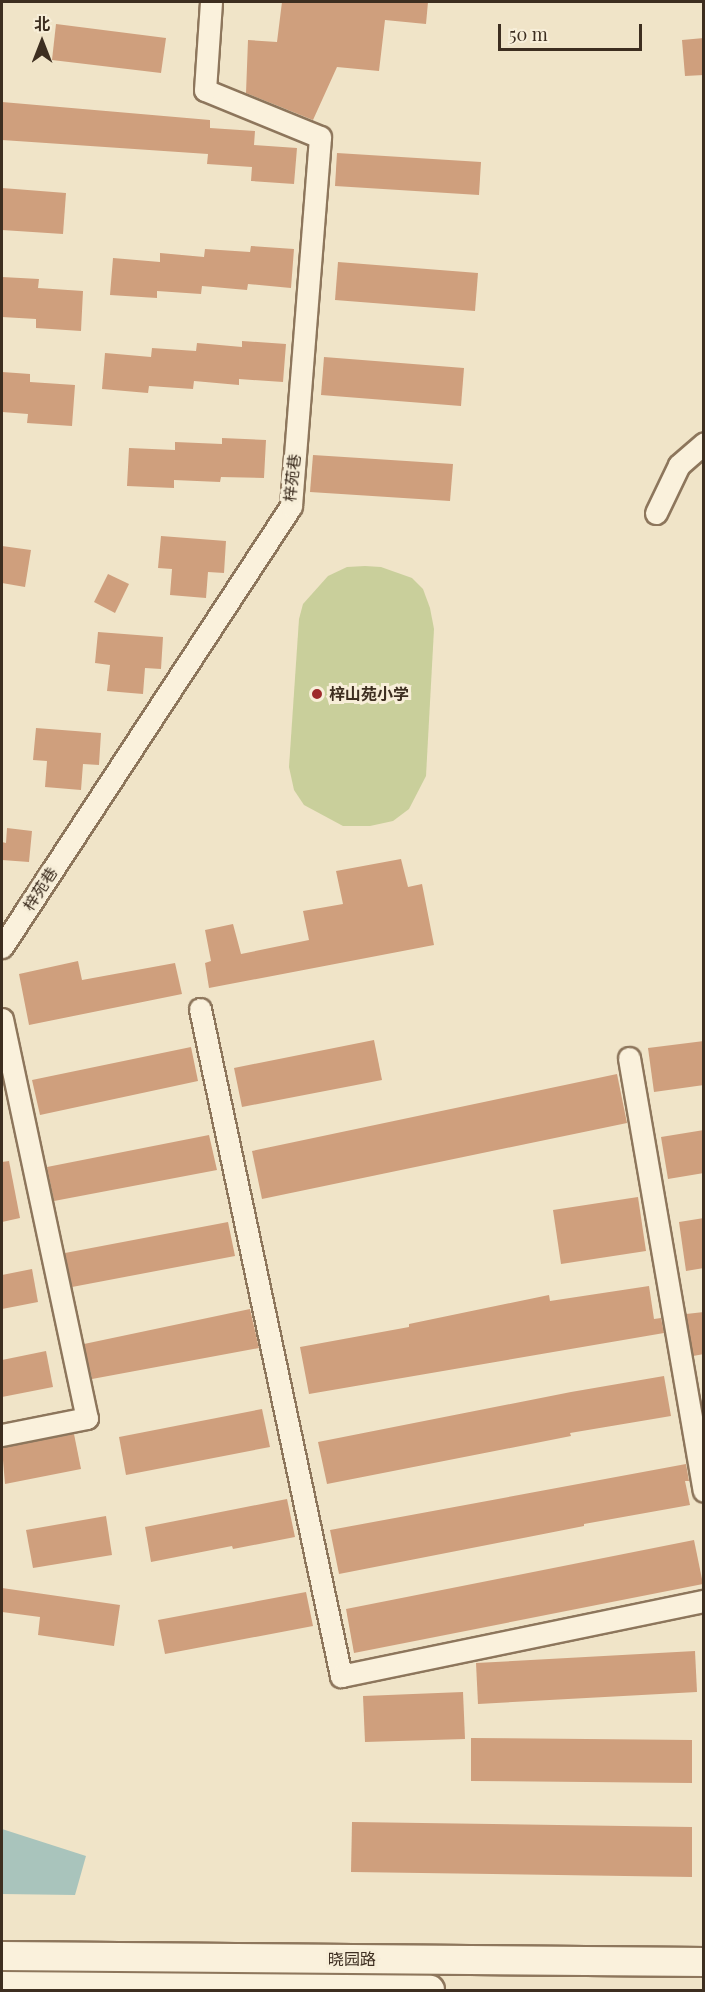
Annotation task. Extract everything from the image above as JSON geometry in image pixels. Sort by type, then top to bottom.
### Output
[{"type":"street","name":"梓苑巷","points":[[2,947],[291,506],[320,137],[205,90],[211,2]]},
{"type":"street","points":[[656,513],[679,465],[704,443]]},
{"type":"street","points":[[200,1009],[341,1676],[704,1601]]},
{"type":"street","points":[[2,1019],[87,1418],[2,1435]]},
{"type":"street","points":[[629,1058],[704,1491]]},
{"type":"street","name":"晓园路","points":[[2,1956],[704,1962]]},
{"type":"street","points":[[384,1959],[384,1990]]},
{"type":"street","name":"晓园路","points":[[2,1986],[430,1990]]},
{"type":"green space","points":[[347,567],[381,567],[412,578],[423,589],[430,608],[434,629],[426,776],[409,809],[393,821],[370,826],[343,826],[304,805],[294,790],[289,767],[299,619],[303,604],[328,576]]},
{"type":"water","points":[[2,1829],[86,1856],[75,1895],[2,1894]]},
{"type":"building","points":[[282,2],[428,2],[426,24],[385,20],[379,71],[337,67],[313,120],[246,93],[248,40],[277,42]]},
{"type":"building","points":[[56,24],[166,38],[161,73],[52,60]]},
{"type":"building","points":[[704,38],[704,75],[685,76],[682,40]]},
{"type":"building","points":[[2,102],[210,120],[210,128],[255,131],[254,145],[297,148],[294,184],[251,181],[252,167],[207,164],[208,154],[2,140]]},
{"type":"building","points":[[337,153],[481,162],[479,195],[335,186]]},
{"type":"building","points":[[2,188],[66,193],[63,234],[2,230]]},
{"type":"building","points":[[251,246],[294,249],[291,288],[248,284],[247,290],[202,286],[201,294],[157,291],[157,298],[110,295],[113,258],[160,262],[160,253],[204,257],[205,249],[250,252]]},
{"type":"building","points":[[338,262],[478,273],[475,311],[335,300]]},
{"type":"building","points":[[2,277],[39,279],[38,288],[83,291],[81,331],[36,328],[36,319],[2,317]]},
{"type":"building","points":[[242,341],[286,344],[283,382],[239,379],[239,385],[194,381],[193,389],[149,386],[148,393],[102,389],[105,353],[151,357],[152,348],[196,351],[197,343],[242,347]]},
{"type":"building","points":[[324,357],[464,368],[461,406],[321,395]]},
{"type":"building","points":[[2,372],[30,374],[30,382],[75,385],[72,426],[27,423],[28,414],[2,412]]},
{"type":"building","points":[[222,438],[266,440],[264,478],[221,477],[220,482],[174,480],[174,488],[127,486],[129,448],[175,450],[175,442],[222,444]]},
{"type":"building","points":[[313,455],[453,464],[450,501],[310,492]]},
{"type":"building","points":[[161,536],[226,541],[224,573],[208,572],[206,598],[170,595],[172,569],[158,568]]},
{"type":"building","points":[[2,546],[31,550],[25,587],[2,583]]},
{"type":"building","points":[[108,574],[129,584],[115,613],[94,602]]},
{"type":"building","points":[[98,632],[163,637],[161,669],[145,668],[143,694],[107,691],[110,665],[95,663]]},
{"type":"building","points":[[36,728],[101,733],[99,765],[83,764],[81,790],[45,787],[47,761],[33,760]]},
{"type":"building","points":[[7,828],[32,831],[29,862],[2,860],[2,842],[6,843]]},
{"type":"building","points":[[401,859],[408,887],[422,884],[434,945],[209,988],[205,963],[211,961],[205,930],[233,924],[241,954],[309,940],[303,911],[343,904],[336,871]]},
{"type":"building","points":[[78,961],[82,980],[175,963],[182,994],[29,1025],[19,974]]},
{"type":"building","points":[[374,1040],[382,1080],[242,1107],[234,1068]]},
{"type":"building","points":[[704,1041],[704,1085],[654,1092],[648,1048]]},
{"type":"building","points":[[191,1047],[198,1081],[40,1115],[32,1080]]},
{"type":"building","points":[[617,1074],[627,1123],[262,1199],[252,1151]]},
{"type":"building","points":[[704,1130],[704,1173],[668,1179],[661,1137]]},
{"type":"building","points":[[209,1135],[217,1170],[54,1201],[47,1167]]},
{"type":"building","points":[[9,1161],[20,1218],[2,1222],[2,1162]]},
{"type":"building","points":[[638,1197],[646,1251],[561,1264],[553,1210]]},
{"type":"building","points":[[704,1218],[704,1268],[686,1271],[679,1222]]},
{"type":"building","points":[[228,1222],[235,1256],[72,1287],[65,1253]]},
{"type":"building","points":[[32,1269],[38,1302],[2,1309],[2,1275]]},
{"type":"building","points":[[649,1286],[654,1319],[661,1318],[664,1333],[309,1394],[300,1347],[409,1327],[409,1324],[549,1295],[550,1301]]},
{"type":"building","points":[[250,1309],[259,1348],[92,1379],[84,1344]]},
{"type":"building","points":[[704,1312],[704,1354],[693,1356],[686,1314]]},
{"type":"building","points":[[46,1351],[53,1387],[2,1397],[2,1360]]},
{"type":"building","points":[[664,1376],[671,1416],[570,1433],[571,1436],[327,1484],[318,1442]]},
{"type":"building","points":[[262,1409],[270,1447],[126,1475],[119,1437]]},
{"type":"building","points":[[74,1434],[81,1469],[5,1484],[2,1448]]},
{"type":"building","points":[[686,1464],[689,1481],[685,1481],[690,1505],[584,1524],[584,1526],[339,1574],[330,1530]]},
{"type":"building","points":[[287,1499],[295,1537],[233,1549],[232,1546],[151,1562],[145,1527]]},
{"type":"building","points":[[106,1516],[112,1555],[33,1568],[26,1530]]},
{"type":"building","points":[[694,1540],[703,1584],[354,1653],[346,1609]]},
{"type":"building","points":[[2,1588],[120,1605],[114,1646],[38,1635],[40,1617],[2,1612]]},
{"type":"building","points":[[306,1592],[313,1626],[165,1654],[158,1620]]},
{"type":"building","points":[[695,1651],[697,1692],[478,1704],[476,1663]]},
{"type":"building","points":[[463,1692],[465,1739],[365,1742],[363,1696]]},
{"type":"building","points":[[471,1738],[692,1740],[692,1783],[471,1781]]},
{"type":"building","points":[[352,1822],[692,1827],[692,1877],[351,1872]]},
{"type":"place","name":"梓山苑小学","points":[[317,694]]}]
